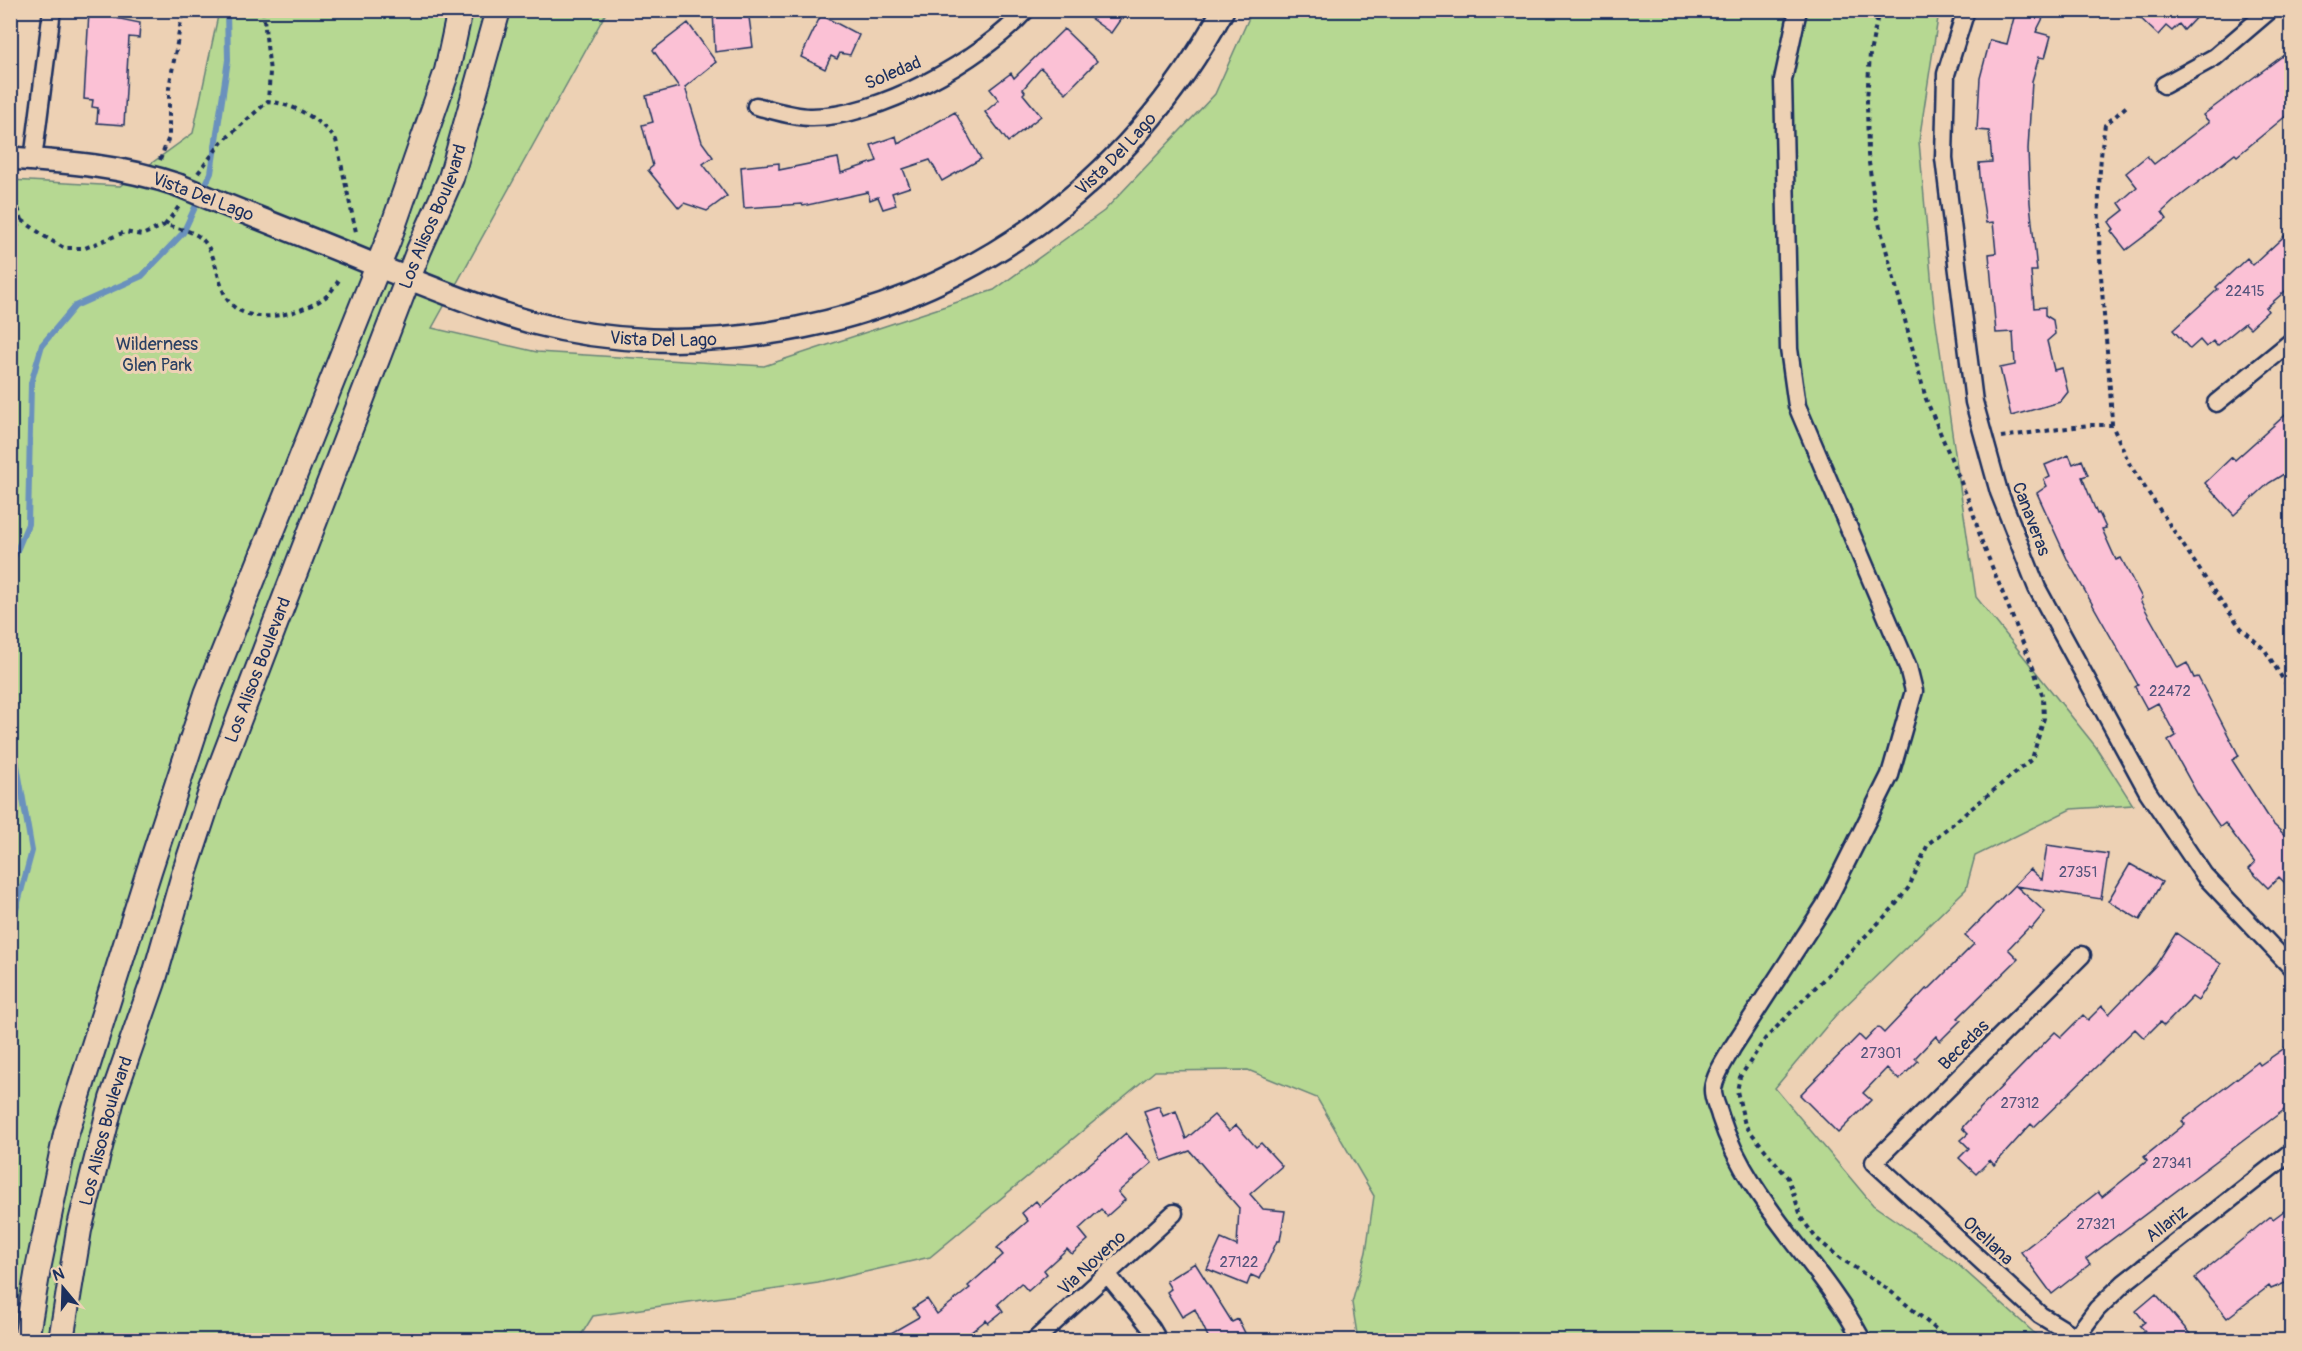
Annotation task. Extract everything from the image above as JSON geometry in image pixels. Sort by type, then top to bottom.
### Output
[{"type":"main road","name":"Los Alisos Boulevard","points":[[26,1341],[38,1269],[66,1134],[149,871],[207,694],[388,241],[447,71],[460,10]]},
{"type":"main road","name":"Los Alisos Boulevard","points":[[61,1341],[79,1230],[112,1099],[153,982],[185,871],[211,792],[409,278],[451,178],[498,10]]},
{"type":"street","points":[[33,160],[52,10]]},
{"type":"street","name":"Soledad","points":[[756,106],[809,117],[844,113],[907,92],[976,54],[1026,10]]},
{"type":"street","name":"Vista Del Lago","points":[[11,158],[126,169],[178,185],[434,290],[535,323],[623,337],[717,339],[801,328],[858,315],[906,298],[953,276],[1023,235],[1059,209],[1105,168],[1166,100],[1196,58],[1223,10]]},
{"type":"street","points":[[1798,10],[1783,80],[1789,349],[1797,406],[1908,667],[1914,691],[1890,775],[1826,905],[1718,1071],[1713,1091],[1725,1132],[1761,1200],[1810,1259],[1847,1312],[1862,1341]]},
{"type":"street","name":"Canaveras","points":[[1966,10],[1946,74],[1944,159],[1974,402],[1999,492],[2037,588],[2148,792],[2204,875],[2292,968]]},
{"type":"street","points":[[2164,85],[2216,57],[2270,10]]},
{"type":"street","points":[[2216,403],[2292,341]]},
{"type":"street","name":"Becedas","points":[[1874,1162],[2082,956]]},
{"type":"street","name":"Allariz","points":[[2078,1339],[2097,1309],[2124,1283],[2292,1151]]},
{"type":"street","name":"Orellana","points":[[1874,1162],[2040,1315],[2078,1339]]},
{"type":"street","name":"Via Noveno","points":[[1035,1341],[1174,1213]]},
{"type":"street","points":[[1108,1275],[1151,1328],[1158,1341]]},
{"type":"path","points":[[164,150],[169,136],[169,88],[183,10]]},
{"type":"path","points":[[208,158],[222,142],[268,101],[270,72],[263,10]]},
{"type":"path","points":[[268,101],[298,108],[329,131],[336,140],[356,232]]},
{"type":"path","points":[[2128,105],[2105,125],[2102,147],[2099,270],[2109,363],[2112,425],[2130,465],[2207,581],[2241,628],[2265,650],[2292,694]]},
{"type":"path","points":[[11,158],[13,193],[22,220],[31,229],[64,248],[85,248],[125,232],[142,235],[165,225],[174,227],[204,241],[228,301],[254,315],[283,316],[298,310],[325,297],[339,280]]},
{"type":"path","points":[[10,235],[22,220]]},
{"type":"path","points":[[2001,437],[2090,425],[2112,425]]},
{"type":"path","points":[[2288,1341],[2292,1333]]},
{"type":"green space","name":"Wilderness Glen Park","points":[[219,11],[607,11],[432,328],[537,352],[764,366],[994,290],[1104,211],[1215,94],[1252,11],[1941,11],[1919,141],[1934,309],[1976,597],[2096,747],[2133,805],[2071,809],[1975,856],[1966,889],[1835,1016],[1775,1088],[1873,1205],[1954,1261],[2042,1340],[1358,1340],[1352,1303],[1366,1252],[1374,1196],[1317,1098],[1248,1070],[1155,1071],[930,1257],[818,1283],[593,1316],[578,1340],[11,1340],[11,180],[120,186],[193,133]]},
{"type":"building","points":[[713,10],[748,10],[753,47],[715,52]]},
{"type":"building","points":[[1079,10],[1127,10],[1111,33]]},
{"type":"building","points":[[2016,10],[2047,10],[2036,32],[2051,36],[2045,58],[2039,57],[2032,81],[2028,149],[2030,203],[2037,271],[2031,271],[2034,308],[2045,307],[2045,315],[2053,320],[2055,334],[2047,341],[2054,370],[2062,368],[2068,392],[2060,402],[2011,416],[2000,368],[2015,365],[2013,332],[1996,333],[1989,254],[1996,253],[1993,222],[1986,223],[1979,163],[1992,162],[1989,131],[1977,130],[1980,78],[1990,40],[2007,44]]},
{"type":"building","points":[[2132,10],[2203,10],[2184,30],[2179,24],[2172,31],[2166,26],[2158,35]]},
{"type":"building","points":[[89,12],[115,14],[115,18],[140,23],[139,38],[129,37],[124,125],[97,123],[98,108],[92,107],[93,100],[84,99]]},
{"type":"building","points":[[821,15],[859,35],[850,55],[840,53],[837,59],[831,56],[825,69],[801,57]]},
{"type":"building","points":[[688,23],[716,62],[685,87],[702,142],[713,157],[703,164],[727,196],[707,211],[684,203],[679,208],[648,170],[653,166],[642,125],[653,122],[646,96],[679,87],[653,50]]},
{"type":"building","points":[[1064,29],[1097,61],[1066,93],[1041,68],[1023,89],[1025,92],[1023,94],[1041,116],[1008,142],[985,112],[999,100],[990,89],[1011,73],[1014,78]]},
{"type":"building","points":[[2292,49],[2292,111],[2237,156],[2235,154],[2174,201],[2162,212],[2167,219],[2126,250],[2111,231],[2114,229],[2109,222],[2124,210],[2119,203],[2137,187],[2126,173],[2147,156],[2154,164],[2209,122],[2203,115]]},
{"type":"building","points":[[955,112],[981,159],[942,181],[930,160],[903,169],[910,187],[892,193],[896,205],[883,209],[878,197],[870,200],[868,192],[803,206],[802,204],[744,208],[741,167],[779,163],[779,170],[838,158],[841,173],[877,161],[871,145],[896,136],[898,144]]},
{"type":"building","points":[[2292,229],[2292,285],[2266,308],[2268,311],[2250,328],[2245,323],[2217,346],[2213,341],[2206,347],[2200,340],[2190,349],[2173,330],[2218,289],[2216,287],[2247,258],[2253,265]]},
{"type":"building","points":[[2292,409],[2292,469],[2269,483],[2234,515],[2205,483],[2232,457],[2235,460]]},
{"type":"building","points":[[2069,455],[2073,464],[2082,460],[2088,475],[2082,477],[2097,514],[2099,513],[2106,528],[2102,529],[2116,560],[2121,558],[2142,598],[2140,600],[2178,668],[2187,663],[2194,678],[2198,677],[2239,756],[2232,760],[2273,824],[2292,842],[2292,890],[2279,877],[2268,888],[2249,869],[2255,863],[2225,823],[2220,827],[2198,795],[2168,741],[2176,736],[2158,703],[2147,709],[2135,687],[2138,685],[2068,561],[2037,493],[2047,486],[2044,480],[2050,477],[2045,465]]},
{"type":"building","points":[[2047,845],[2108,854],[2101,899],[2016,886],[2045,912],[2031,929],[2029,927],[2008,949],[2018,959],[1958,1018],[1961,1020],[1940,1041],[1936,1036],[1915,1058],[1918,1061],[1899,1080],[1887,1068],[1863,1093],[1871,1100],[1838,1133],[1800,1095],[1859,1035],[1865,1041],[1878,1027],[1884,1033],[1927,988],[1928,990],[1974,944],[1965,936],[2030,869],[2042,880]]},
{"type":"building","points":[[2130,864],[2162,882],[2140,920],[2108,901]]},
{"type":"building","points":[[2176,933],[2221,964],[2198,1001],[2192,997],[2164,1026],[2160,1022],[2144,1038],[2135,1029],[2034,1127],[2031,1124],[1994,1165],[1990,1160],[1976,1174],[1959,1158],[1969,1148],[1961,1140],[1968,1134],[1962,1128],[1965,1124],[2055,1032],[2061,1037],[2083,1015],[2088,1020],[2102,1006],[2109,1014],[2156,965]]},
{"type":"building","points":[[2292,1043],[2292,1104],[2086,1259],[2090,1264],[2052,1294],[2021,1252],[2098,1192],[2102,1197],[2147,1161],[2144,1157],[2185,1124],[2182,1121],[2258,1062],[2260,1065]]},
{"type":"building","points":[[1159,1106],[1163,1116],[1176,1111],[1186,1139],[1214,1115],[1229,1131],[1236,1125],[1256,1147],[1261,1143],[1282,1166],[1250,1194],[1263,1209],[1285,1211],[1280,1241],[1277,1241],[1260,1279],[1251,1275],[1247,1285],[1207,1269],[1221,1239],[1237,1246],[1239,1208],[1190,1151],[1162,1161],[1144,1111]]},
{"type":"building","points":[[1126,1133],[1152,1163],[1118,1192],[1125,1200],[1107,1216],[1101,1209],[1079,1229],[1088,1240],[1072,1254],[1067,1249],[1044,1270],[1047,1274],[1028,1291],[1021,1283],[998,1304],[1003,1311],[988,1323],[986,1320],[960,1341],[877,1341],[919,1317],[913,1308],[927,1299],[937,1314],[970,1288],[968,1286],[1003,1255],[997,1248],[1028,1221],[1022,1213],[1036,1201],[1040,1206]]},
{"type":"building","points":[[2292,1205],[2290,1281],[2271,1289],[2269,1286],[2227,1318],[2195,1278],[2271,1216],[2273,1219]]},
{"type":"building","points":[[1195,1263],[1232,1322],[1238,1319],[1249,1341],[1210,1341],[1195,1309],[1182,1317],[1167,1292],[1171,1289],[1166,1281]]},
{"type":"building","points":[[2156,1294],[2196,1341],[2134,1341],[2145,1331],[2140,1326],[2145,1322],[2136,1311]]},
{"type":"waterway","points":[[10,567],[28,524],[31,383],[42,345],[75,306],[142,276],[183,233],[211,173],[228,60],[227,10]]},
{"type":"waterway","points":[[10,725],[32,851],[10,932]]}]
